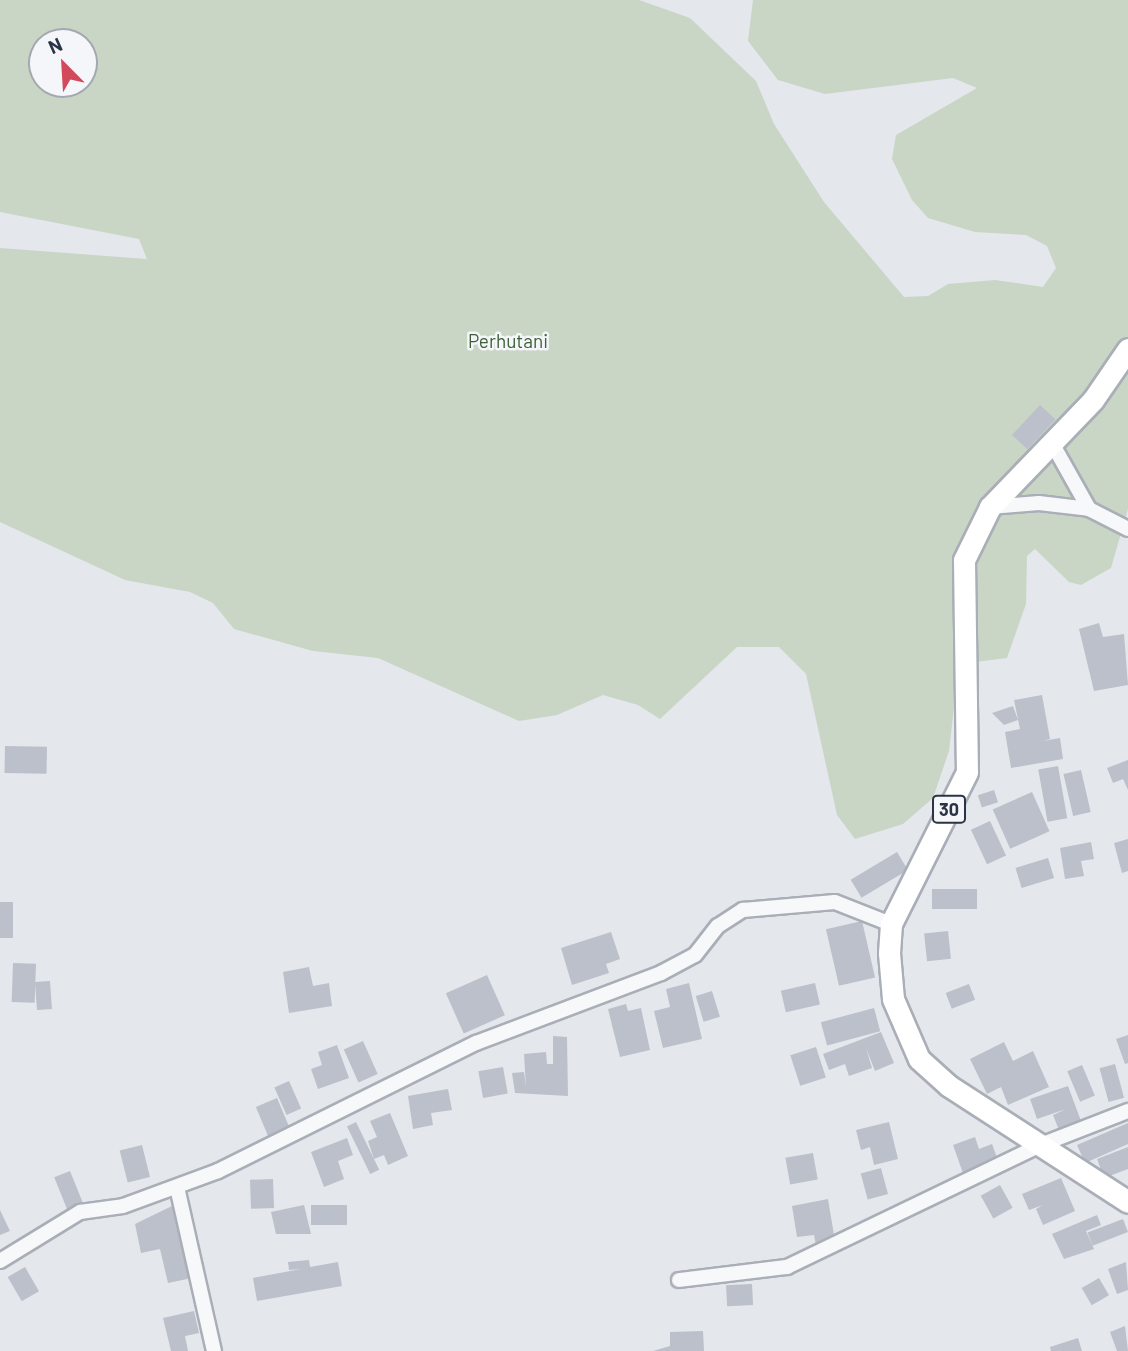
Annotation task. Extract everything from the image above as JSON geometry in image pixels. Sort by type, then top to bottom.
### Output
[{"type":"highway","name":"30","points":[[1128,349],[1052,443],[990,507],[964,560],[967,772],[891,924],[893,999],[919,1059],[1038,1146],[1128,1202]]},
{"type":"street","points":[[1052,443],[1089,509]]},
{"type":"street","points":[[990,507],[1039,503],[1089,509],[1128,529]]},
{"type":"street","points":[[0,1261],[80,1212],[177,1187],[476,1043],[661,973],[695,955],[718,926],[743,910],[835,902],[891,924]]},
{"type":"street","points":[[679,1280],[788,1267],[1038,1146],[1128,1111]]},
{"type":"street","points":[[177,1187],[214,1351]]},
{"type":"green space","name":"Perhutani","points":[[0,0],[639,0],[690,18],[756,81],[774,124],[824,202],[904,297],[928,296],[948,284],[995,280],[1043,287],[1056,268],[1047,246],[1026,235],[975,232],[928,218],[912,200],[892,159],[896,135],[977,88],[953,78],[825,94],[778,80],[748,41],[753,0],[1128,0],[1128,509],[1111,568],[1081,585],[1069,582],[1035,549],[1027,556],[1026,604],[1007,658],[959,664],[949,751],[933,798],[903,824],[855,839],[837,815],[806,674],[779,647],[737,647],[660,719],[638,705],[603,695],[557,715],[519,721],[378,658],[313,651],[234,629],[213,603],[190,592],[125,580],[0,522],[0,248],[147,259],[139,239],[0,212]]},
{"type":"building","points":[[1040,405],[1055,419],[1027,449],[1012,435]]},
{"type":"building","points":[[1099,623],[1103,637],[1124,634],[1128,685],[1094,691],[1079,629]]},
{"type":"building","points":[[1042,695],[1050,739],[1043,741],[1060,738],[1063,759],[1011,768],[1005,732],[1020,729],[1014,700]]},
{"type":"building","points":[[1013,706],[1018,720],[1004,725],[992,713]]},
{"type":"building","points":[[5,746],[47,747],[47,774],[5,773]]},
{"type":"building","points":[[1128,760],[1128,790],[1123,779],[1113,783],[1107,768]]},
{"type":"building","points":[[1058,766],[1067,818],[1048,822],[1038,769]]},
{"type":"building","points":[[1081,770],[1091,812],[1073,816],[1063,774]]},
{"type":"building","points":[[994,790],[998,802],[982,808],[978,795]]},
{"type":"building","points":[[1032,792],[1049,831],[1010,849],[993,809]]},
{"type":"building","points":[[990,821],[1006,855],[987,864],[971,830]]},
{"type":"building","points":[[1128,839],[1128,871],[1122,873],[1114,843]]},
{"type":"building","points":[[1091,842],[1094,859],[1081,861],[1084,876],[1065,879],[1060,848]]},
{"type":"building","points":[[897,852],[908,870],[862,898],[851,880]]},
{"type":"building","points":[[1048,858],[1054,878],[1022,888],[1015,868]]},
{"type":"building","points":[[932,889],[977,889],[977,909],[932,909]]},
{"type":"building","points":[[0,902],[13,902],[13,938],[0,938]]},
{"type":"building","points":[[862,921],[875,978],[839,986],[826,929]]},
{"type":"building","points":[[948,931],[951,959],[927,961],[924,934]]},
{"type":"building","points":[[611,932],[620,959],[606,964],[609,973],[572,985],[561,948]]},
{"type":"building","points":[[13,963],[36,964],[35,1003],[12,1002]]},
{"type":"building","points":[[309,967],[313,986],[329,983],[332,1006],[289,1013],[283,972]]},
{"type":"building","points":[[487,975],[505,1015],[464,1033],[446,993]]},
{"type":"building","points":[[50,981],[52,1009],[37,1010],[35,982]]},
{"type":"building","points":[[689,983],[702,1039],[663,1048],[654,1011],[670,1007],[666,989]]},
{"type":"building","points":[[815,983],[820,1004],[786,1012],[781,991]]},
{"type":"building","points":[[969,984],[975,1000],[952,1009],[946,993]]},
{"type":"building","points":[[712,991],[720,1017],[704,1022],[696,996]]},
{"type":"building","points":[[626,1004],[628,1011],[641,1008],[650,1050],[620,1057],[608,1009]]},
{"type":"building","points":[[874,1008],[880,1031],[827,1045],[821,1022]]},
{"type":"building","points":[[881,1032],[894,1063],[875,1071],[866,1048],[872,1068],[849,1076],[845,1064],[829,1070],[823,1054]]},
{"type":"building","points":[[1128,1035],[1128,1063],[1125,1064],[1116,1039]]},
{"type":"building","points":[[553,1036],[567,1037],[568,1096],[515,1093],[512,1073],[524,1072],[526,1087],[524,1054],[546,1052],[547,1064],[553,1064]]},
{"type":"building","points":[[363,1041],[378,1074],[358,1082],[344,1050]]},
{"type":"building","points":[[1004,1042],[1013,1061],[1033,1051],[1049,1087],[1008,1105],[1001,1087],[987,1094],[970,1059]]},
{"type":"building","points":[[337,1045],[349,1078],[318,1089],[311,1069],[322,1065],[318,1052]]},
{"type":"building","points":[[816,1047],[826,1077],[800,1086],[790,1055]]},
{"type":"building","points":[[1115,1064],[1124,1098],[1109,1102],[1100,1068]]},
{"type":"building","points":[[1082,1065],[1095,1095],[1080,1102],[1067,1071]]},
{"type":"building","points":[[503,1067],[508,1094],[483,1098],[478,1071]]},
{"type":"building","points":[[289,1081],[301,1108],[287,1115],[274,1088]]},
{"type":"building","points":[[1068,1086],[1081,1121],[1059,1130],[1053,1115],[1066,1109],[1037,1119],[1030,1099]]},
{"type":"building","points":[[448,1089],[452,1110],[431,1113],[433,1125],[413,1129],[408,1096]]},
{"type":"building","points":[[277,1098],[292,1134],[271,1143],[256,1107]]},
{"type":"building","points":[[390,1113],[408,1156],[388,1165],[384,1155],[374,1159],[368,1141],[377,1137],[370,1121]]},
{"type":"building","points":[[356,1122],[379,1170],[370,1174],[347,1126]]},
{"type":"building","points":[[889,1122],[898,1159],[874,1165],[870,1147],[861,1150],[856,1130]]},
{"type":"building","points":[[1128,1123],[1128,1144],[1085,1163],[1077,1145]]},
{"type":"building","points":[[975,1137],[979,1149],[992,1144],[999,1163],[964,1176],[953,1145]]},
{"type":"building","points":[[347,1138],[353,1155],[338,1161],[344,1179],[324,1187],[311,1152]]},
{"type":"building","points":[[142,1145],[150,1177],[128,1183],[120,1151]]},
{"type":"building","points":[[1128,1147],[1128,1169],[1104,1178],[1097,1159]]},
{"type":"building","points":[[813,1153],[818,1180],[790,1184],[785,1158]]},
{"type":"building","points":[[881,1168],[888,1194],[868,1200],[861,1173]]},
{"type":"building","points":[[70,1171],[83,1203],[67,1210],[54,1177]]},
{"type":"building","points":[[1061,1178],[1075,1211],[1043,1225],[1036,1209],[1043,1205],[1029,1210],[1022,1194]]},
{"type":"building","points":[[273,1179],[274,1208],[251,1209],[250,1180]]},
{"type":"building","points":[[1000,1185],[1013,1208],[993,1218],[981,1196]]},
{"type":"building","points":[[828,1199],[835,1241],[816,1245],[814,1235],[797,1237],[792,1206]]},
{"type":"building","points":[[174,1205],[192,1278],[168,1283],[160,1249],[141,1253],[135,1224]]},
{"type":"building","points":[[304,1205],[311,1234],[276,1234],[271,1212]]},
{"type":"building","points":[[311,1205],[347,1205],[347,1225],[311,1225]]},
{"type":"building","points":[[0,1210],[10,1231],[0,1235]]},
{"type":"building","points":[[1097,1215],[1101,1225],[1086,1231],[1094,1249],[1064,1259],[1052,1234]]},
{"type":"building","points":[[1123,1219],[1128,1232],[1093,1246],[1088,1233]]},
{"type":"building","points":[[309,1260],[310,1267],[338,1262],[342,1286],[257,1301],[253,1278],[301,1269],[289,1270],[288,1262]]},
{"type":"building","points":[[1126,1262],[1128,1290],[1117,1294],[1108,1269]]},
{"type":"building","points":[[25,1267],[39,1291],[22,1301],[8,1277]]},
{"type":"building","points":[[1099,1278],[1109,1295],[1092,1305],[1082,1288]]},
{"type":"building","points":[[752,1284],[753,1305],[727,1306],[726,1285]]},
{"type":"building","points":[[194,1311],[199,1333],[185,1336],[188,1351],[171,1351],[163,1318]]},
{"type":"building","points":[[1125,1326],[1128,1351],[1117,1351],[1110,1332]]},
{"type":"building","points":[[703,1331],[704,1351],[653,1351],[670,1346],[670,1332]]},
{"type":"building","points":[[1078,1338],[1082,1351],[1051,1351],[1050,1347]]}]
